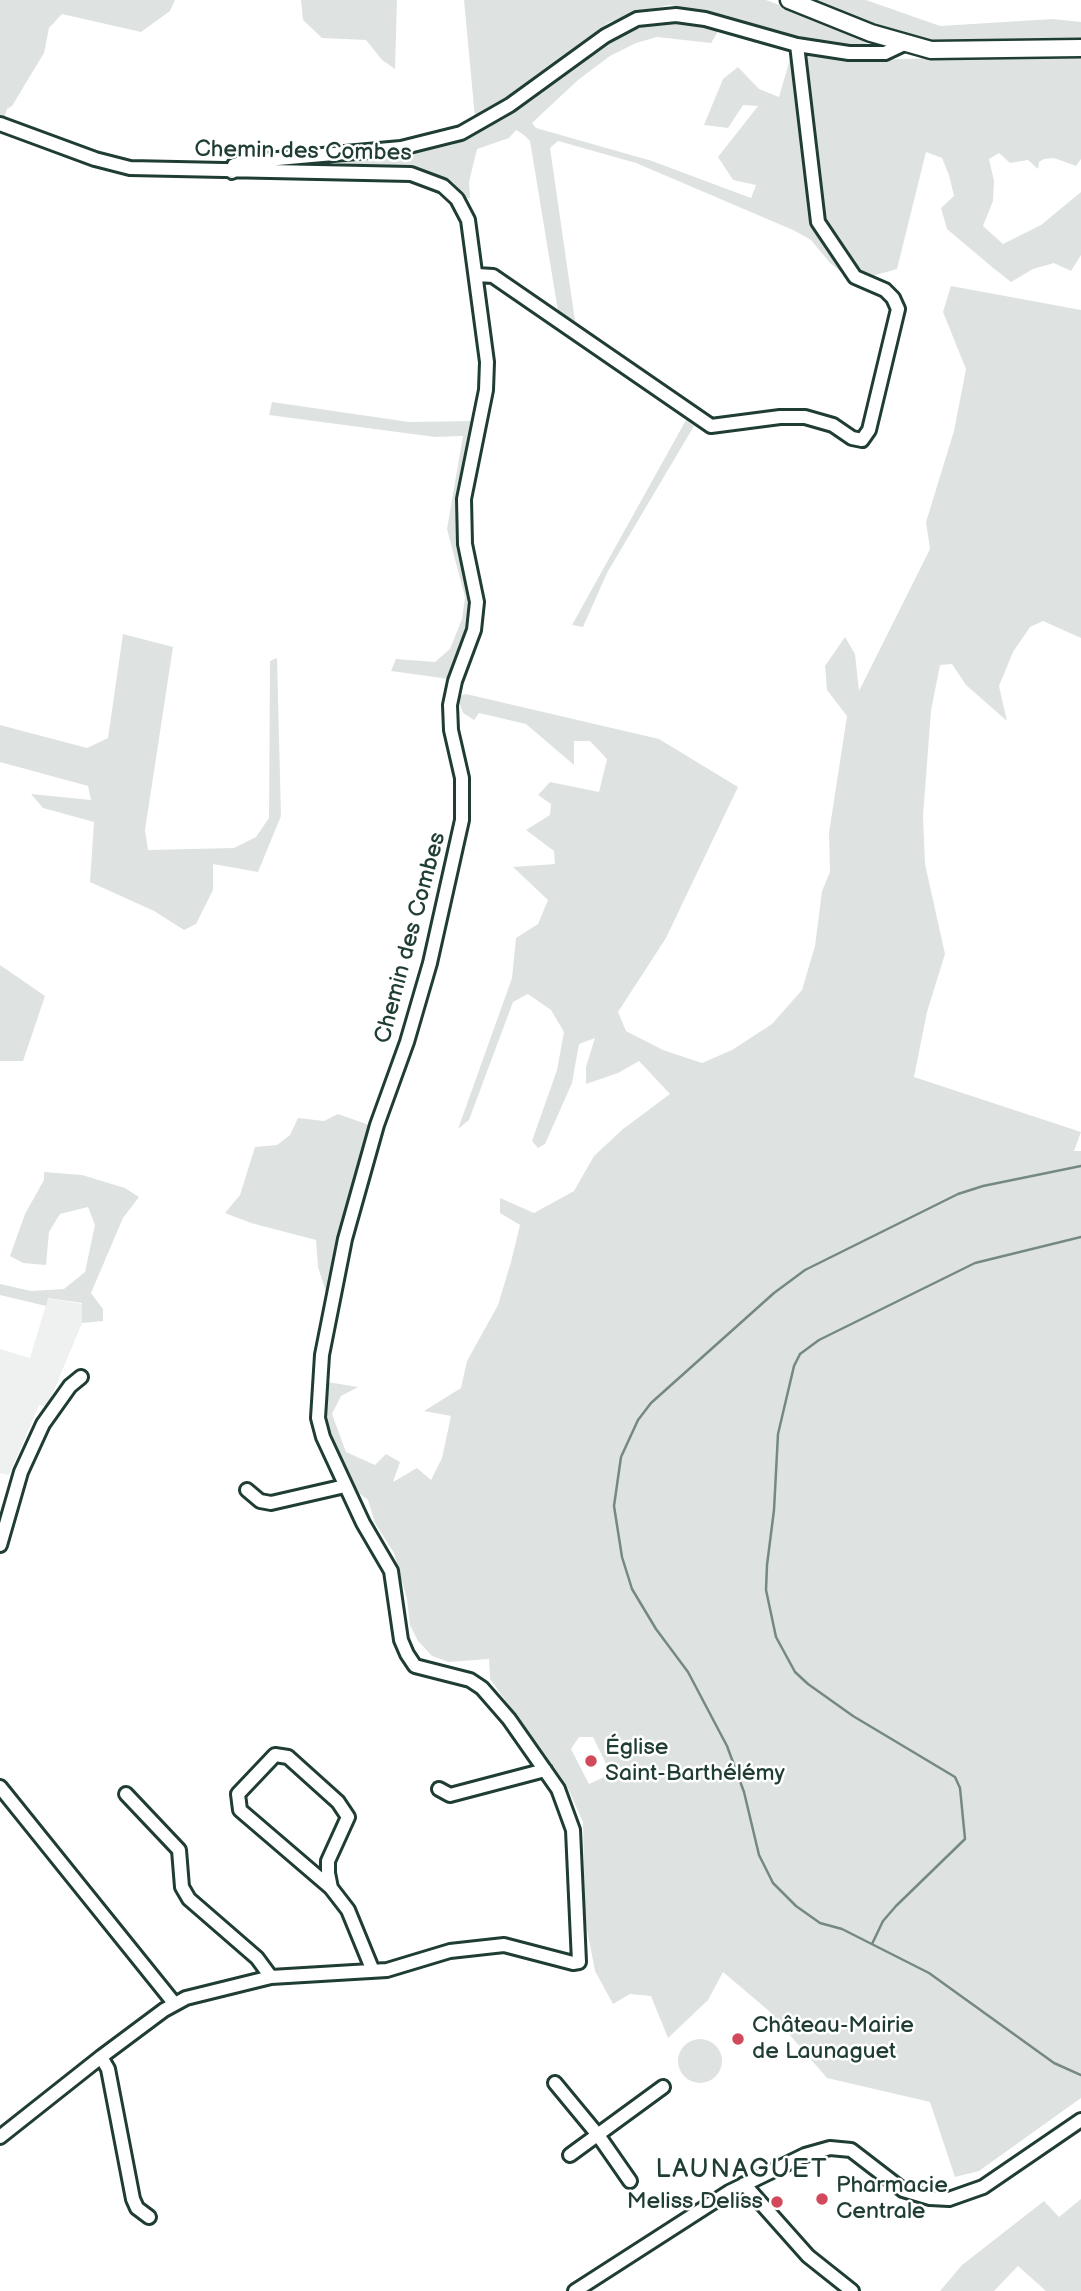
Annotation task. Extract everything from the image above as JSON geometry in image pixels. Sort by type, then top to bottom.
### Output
[{"type":"main road","points":[[789,0],[904,44],[954,51],[1081,48]]},
{"type":"street","points":[[232,172],[234,166],[244,162],[401,148],[461,133],[510,106],[605,36],[637,19],[676,15],[705,19],[797,45],[849,53],[895,51],[904,44]]},
{"type":"street","points":[[477,275],[494,276],[711,426],[780,417],[804,417],[834,425],[852,438],[862,440],[869,429],[898,309],[894,298],[886,290],[855,276],[818,222],[797,45]]},
{"type":"street","name":"Chemin des Combes","points":[[0,124],[95,159],[130,168],[232,172],[393,172],[434,181],[450,192],[463,209],[477,275],[487,362],[486,390],[464,499],[463,522],[477,602],[474,630],[455,681],[450,705],[451,730],[461,778],[462,820],[430,963],[348,1226],[322,1355],[318,1418],[323,1437],[345,1486],[391,1571],[401,1640],[407,1654],[415,1666],[470,1680],[482,1688],[562,1796],[573,1830],[579,1962],[573,1963],[504,1945],[450,1951],[406,1966],[373,1971]]},
{"type":"street","points":[[0,1545],[21,1472],[43,1424],[70,1386],[81,1377]]},
{"type":"street","points":[[247,1490],[260,1501],[271,1503],[345,1486]]},
{"type":"street","points":[[0,2137],[174,2003],[271,1977],[373,1971],[348,1910],[331,1888],[240,1810],[238,1794],[275,1755],[288,1757],[338,1802],[348,1817],[328,1861],[331,1888]]},
{"type":"street","points":[[439,1789],[450,1795],[545,1770]]},
{"type":"street","points":[[0,1787],[174,2003]]},
{"type":"street","points":[[126,1794],[178,1850],[182,1887],[189,1899],[257,1958],[271,1977]]},
{"type":"street","points":[[101,2057],[108,2070],[133,2199],[137,2208],[149,2217]]},
{"type":"street","points":[[555,2083],[598,2134],[630,2182]]},
{"type":"street","points":[[570,2155],[663,2087]]},
{"type":"street","points":[[575,2291],[744,2184],[805,2155],[840,2148],[862,2157],[903,2190],[930,2198],[949,2199],[984,2187],[1081,2120]]},
{"type":"street","points":[[744,2184],[808,2256],[852,2291]]},
{"type":"shaded area","points":[[0,0],[175,0],[170,11],[141,32],[62,14],[49,28],[44,53],[12,106],[7,109],[4,119],[0,117]]},
{"type":"shaded area","points":[[301,0],[397,0],[395,69],[382,60],[366,40],[322,38],[303,20]]},
{"type":"shaded area","points":[[464,0],[766,0],[855,33],[870,47],[839,49],[796,41],[702,11],[670,5],[635,12],[608,23],[509,99],[475,118]]},
{"type":"shaded area","points":[[813,0],[866,0],[940,26],[1053,19],[1081,22],[1081,42],[941,45],[918,42]]},
{"type":"shaded area","points":[[688,22],[719,30],[711,43],[657,37],[636,43],[610,56],[578,80],[532,123],[536,128],[652,161],[751,198],[756,185],[733,180],[718,157],[758,106],[743,105],[728,128],[704,125],[723,79],[738,67],[759,89],[779,97],[792,52],[814,222],[868,287],[866,292],[830,263],[811,240],[793,230],[636,163],[558,141],[550,148],[576,328],[559,317],[530,141],[524,135],[516,130],[509,138],[477,149],[469,182],[470,198],[462,198],[447,182],[426,171],[386,165],[344,166],[343,159],[413,153],[452,145],[507,117],[595,50],[630,31],[656,23]]},
{"type":"shaded area","points":[[1081,54],[1081,159],[1076,166],[1054,158],[1044,159],[1039,162],[1038,169],[1028,160],[1010,163],[999,153],[989,159],[994,181],[993,201],[983,226],[1003,244],[1041,225],[1081,192],[1081,255],[1071,271],[1054,263],[1033,269],[1011,282],[992,267],[947,229],[941,208],[954,196],[949,175],[942,158],[926,152],[897,269],[865,278],[846,263],[830,236],[818,207],[803,66],[806,55],[867,60]]},
{"type":"shaded area","points":[[951,286],[1081,310],[1081,638],[1043,621],[1030,627],[1013,652],[999,686],[1007,721],[966,685],[952,664],[940,665],[931,711],[923,816],[925,864],[945,954],[927,1012],[914,1077],[1081,1132],[1074,1151],[1081,1151],[1081,2098],[979,2171],[955,2177],[930,2102],[827,2078],[769,2011],[723,1972],[708,2000],[668,2038],[651,1996],[630,1994],[613,2004],[595,1971],[585,1919],[583,1822],[566,1784],[490,1679],[489,1659],[449,1662],[432,1656],[418,1641],[410,1625],[407,1599],[394,1553],[375,1523],[368,1500],[355,1490],[334,1450],[324,1417],[327,1382],[358,1387],[341,1396],[332,1414],[346,1452],[375,1465],[386,1454],[400,1462],[393,1482],[417,1468],[431,1480],[442,1458],[451,1416],[424,1411],[461,1388],[467,1361],[498,1305],[511,1262],[520,1225],[500,1213],[500,1198],[534,1213],[574,1191],[594,1156],[623,1129],[670,1094],[639,1061],[618,1073],[586,1084],[586,1067],[595,1038],[579,1044],[572,1083],[545,1144],[538,1148],[532,1141],[557,1070],[564,1032],[551,1010],[528,994],[513,1002],[469,1120],[458,1129],[512,978],[516,938],[538,924],[548,900],[513,867],[555,864],[554,851],[526,830],[550,815],[551,804],[538,795],[550,782],[599,792],[607,759],[590,741],[574,741],[574,765],[526,724],[479,713],[474,720],[463,713],[457,697],[466,694],[659,739],[738,787],[666,938],[618,1012],[626,1031],[663,1050],[702,1063],[732,1050],[772,1024],[802,990],[815,946],[822,891],[830,872],[829,833],[847,716],[827,690],[825,666],[845,637],[855,654],[859,691],[930,549],[926,522],[954,431],[966,369],[943,312]],"holes":[[[579,1737],[593,1737],[611,1774],[589,1784],[571,1749]]]},
{"type":"shaded area","points":[[272,402],[409,422],[475,421],[460,489],[457,525],[469,593],[468,626],[449,679],[391,671],[396,659],[435,662],[450,649],[462,619],[465,597],[447,529],[463,436],[435,437],[269,415]]},
{"type":"shaded area","points":[[686,420],[694,426],[607,573],[583,627],[572,625]]},
{"type":"shaded area","points":[[123,634],[173,647],[145,830],[148,850],[234,848],[256,837],[269,818],[270,661],[277,658],[281,816],[258,872],[213,864],[213,890],[196,924],[184,930],[154,911],[90,882],[94,822],[43,808],[31,794],[91,800],[88,786],[0,762],[0,725],[87,748],[108,738]]},
{"type":"shaded area","points":[[0,965],[45,996],[23,1061],[0,1061]]},
{"type":"shaded area","points":[[338,1114],[369,1125],[341,1222],[326,1292],[318,1267],[316,1240],[251,1223],[225,1213],[240,1195],[255,1147],[277,1145],[290,1135],[298,1118],[324,1121]]},
{"type":"shaded area","points":[[44,1172],[82,1175],[125,1188],[139,1197],[123,1218],[91,1293],[103,1309],[103,1321],[82,1323],[82,1303],[48,1298],[46,1306],[0,1295],[0,1284],[31,1291],[64,1289],[85,1272],[95,1225],[88,1207],[60,1214],[49,1232],[46,1265],[23,1263],[10,1256],[25,1214],[44,1180]]},
{"type":"shaded area","points":[[48,1298],[82,1304],[82,1323],[47,1407],[39,1405],[9,1475],[0,1473],[0,1349],[30,1358]]},
{"type":"shaded area","points":[[700,2039],[715,2046],[722,2061],[715,2076],[700,2083],[685,2076],[678,2061],[685,2046]]},
{"type":"shaded area","points":[[1081,2199],[1081,2291],[1046,2291],[1018,2266],[994,2291],[940,2291],[962,2265],[1044,2201],[1059,2217]]},
{"type":"waterway","points":[[1081,1166],[983,1186],[958,1194],[805,1270],[774,1293],[651,1403],[638,1420],[621,1457],[614,1506],[622,1557],[632,1589],[656,1629],[688,1672],[727,1746],[744,1792],[759,1855],[773,1883],[796,1906],[820,1923],[842,1929],[929,1973],[1054,2063],[1081,2075]]},
{"type":"waterway","points":[[872,1944],[883,1921],[896,1906],[965,1839],[960,1788],[955,1777],[853,1716],[808,1684],[795,1672],[776,1637],[766,1590],[767,1565],[774,1510],[778,1434],[794,1366],[800,1354],[819,1340],[975,1263],[1081,1237]]},
{"type":"place","name":"Église Saint-Barthélémy","points":[[591,1761]]},
{"type":"place","name":"Château-Mairie de Launaguet","points":[[738,2039]]},
{"type":"place","name":"Pharmacie Centrale","points":[[822,2199]]},
{"type":"place","name":"Meliss Deliss","points":[[777,2202]]},
{"type":"district","name":"LAUNAGUET","points":[[742,2170]]}]
